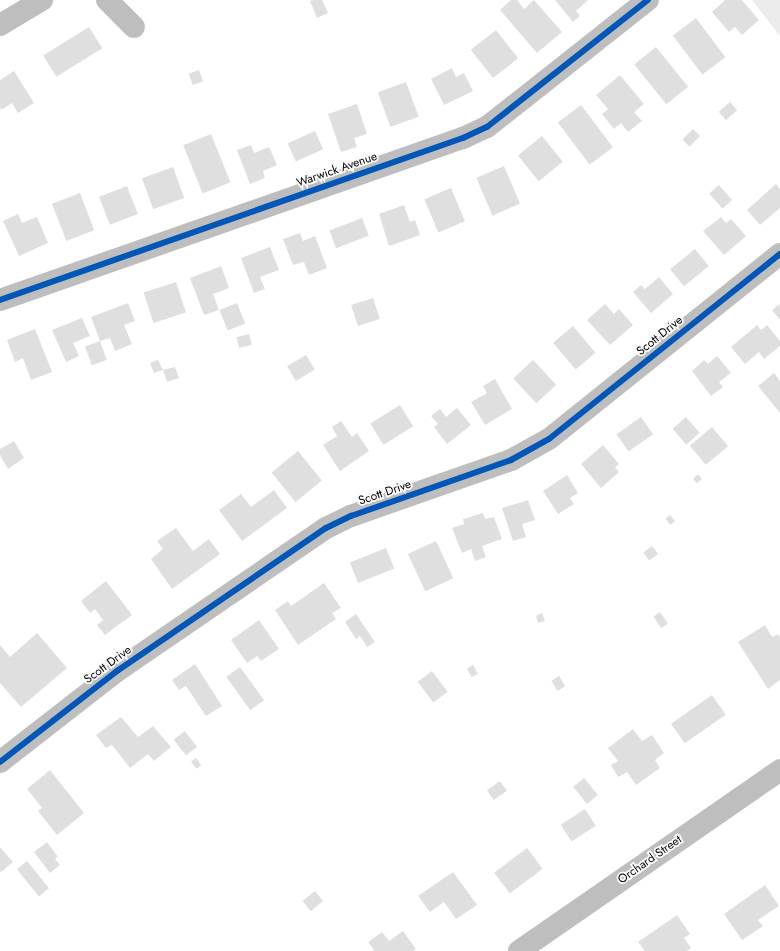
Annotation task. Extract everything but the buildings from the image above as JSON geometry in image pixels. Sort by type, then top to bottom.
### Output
[{"type":"street","points":[[0,25],[42,0]]},
{"type":"street","points":[[107,0],[134,27]]},
{"type":"street","name":"Warwick Avenue","points":[[0,300],[481,130],[504,115],[648,0]]},
{"type":"street","name":"Scott Drive","points":[[0,762],[116,671],[326,528],[351,516],[511,460],[549,438],[780,254]]},
{"type":"street","name":"Orchard Street","points":[[519,951],[780,770]]},
{"type":"shaded area","points":[[752,0],[780,0],[780,36]]},
{"type":"cycle path","points":[[0,300],[463,138],[487,127],[648,0]]},
{"type":"cycle path","points":[[0,762],[117,671],[326,528],[351,516],[511,460],[549,439],[780,254]]}]
